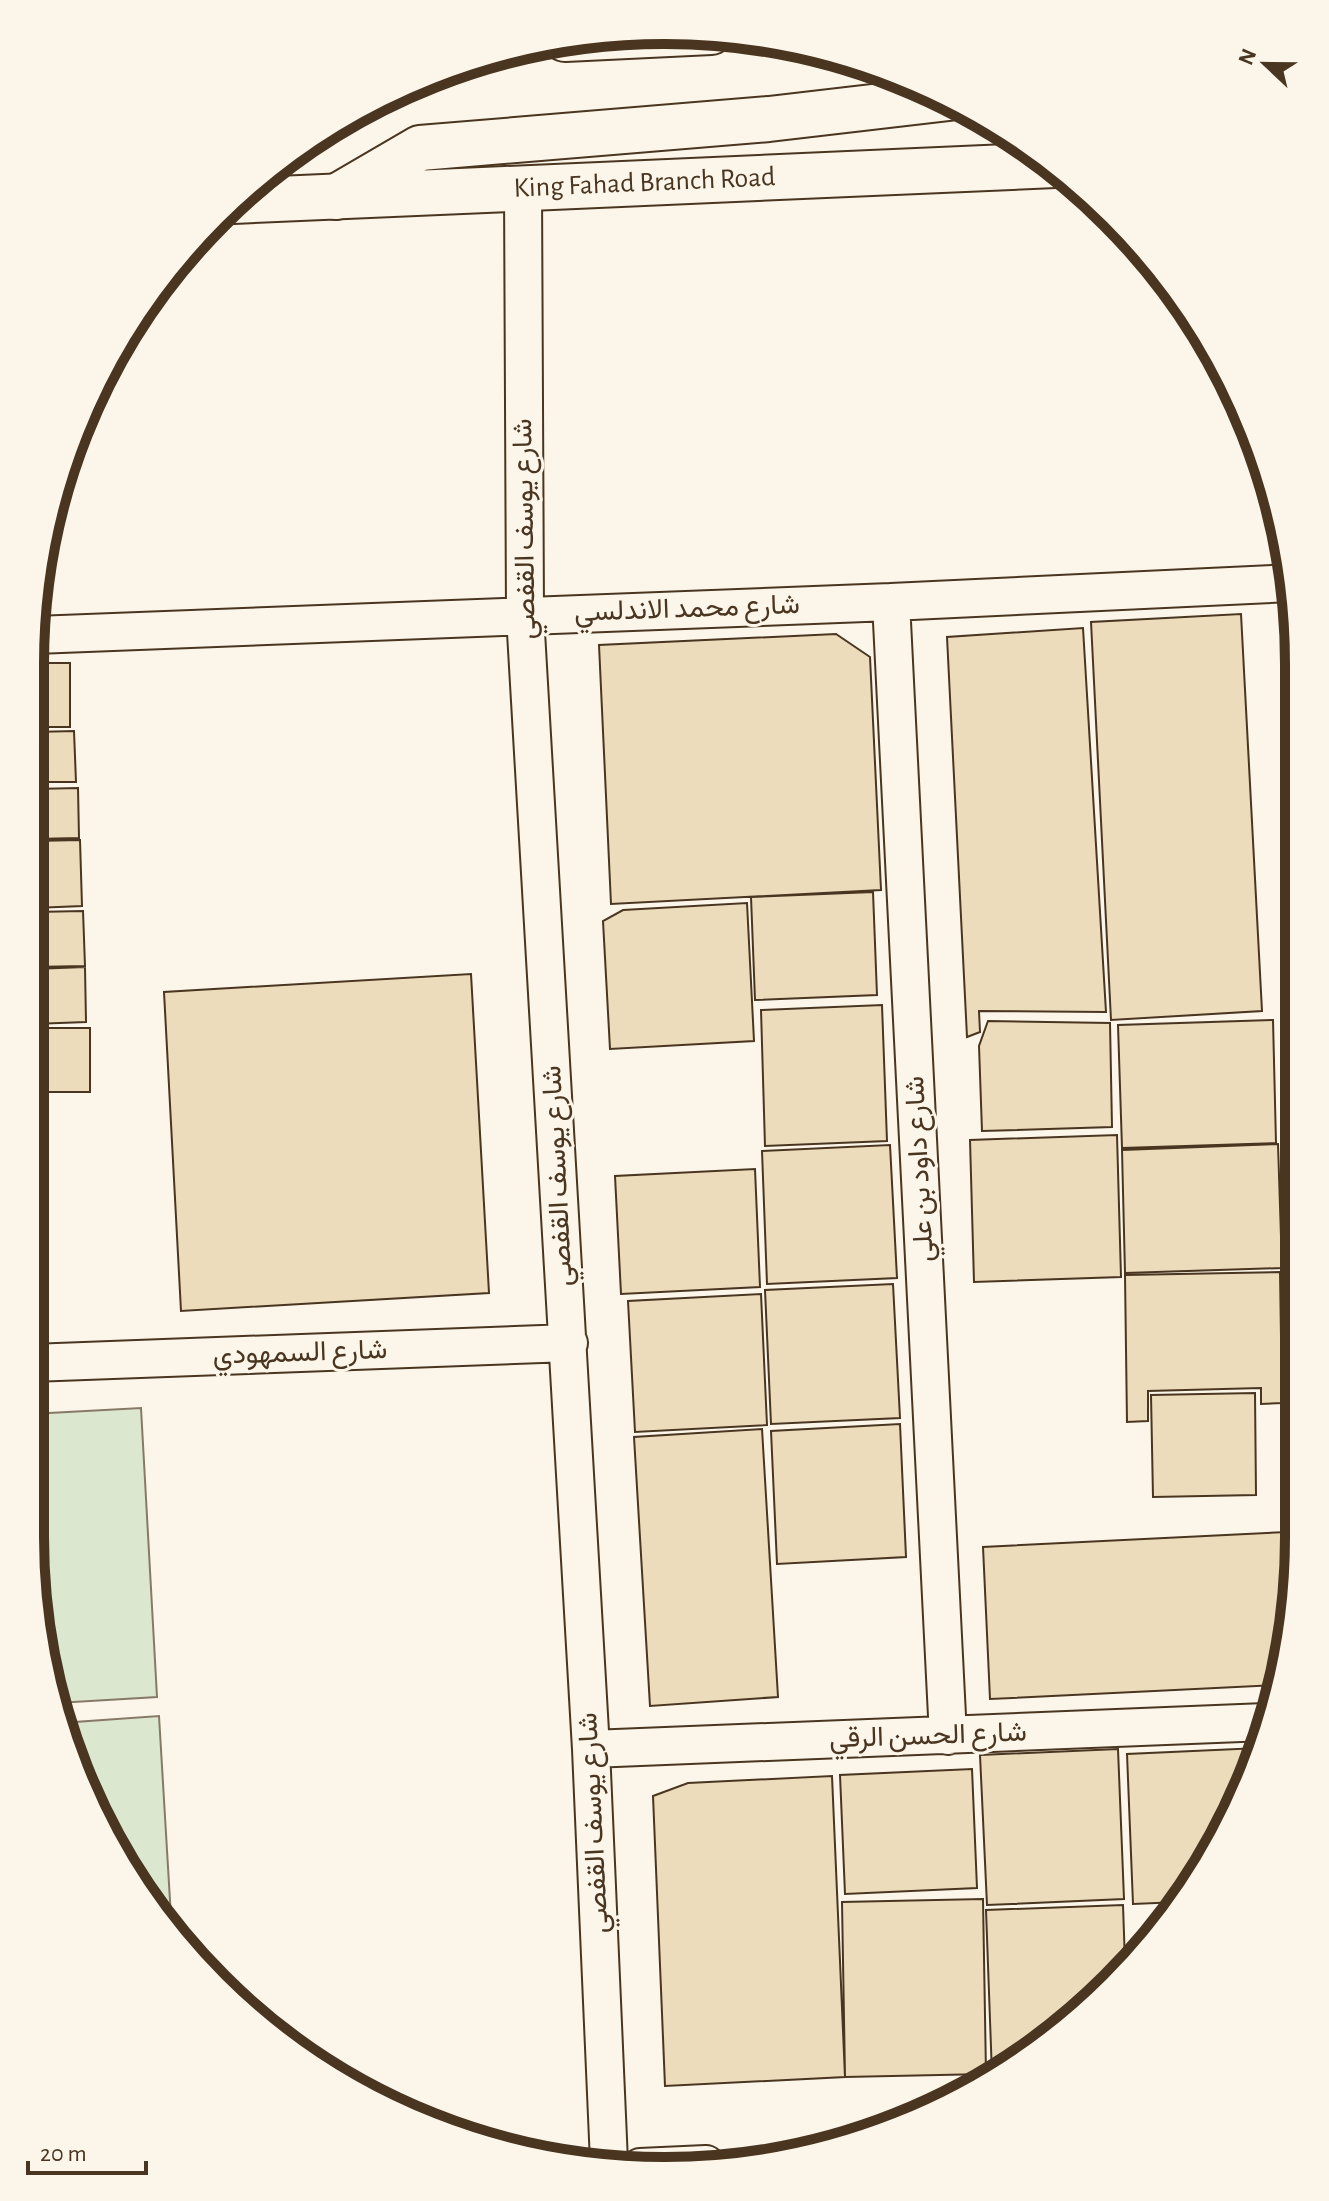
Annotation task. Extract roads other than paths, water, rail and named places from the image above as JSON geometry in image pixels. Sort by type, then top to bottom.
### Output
[{"type":"main road","points":[[336,197],[420,148],[769,119],[924,101]]},
{"type":"main road","name":"King Fahad Branch Road","points":[[253,200],[1033,166]]},
{"type":"street","name":"شارع يوسف القفصي","points":[[523,189],[525,615],[569,1343],[609,2154]]},
{"type":"street","name":"شارع محمد الاندلسي","points":[[45,635],[1280,584]]},
{"type":"street","name":"شارع داود بن علي","points":[[891,602],[948,1736]]},
{"type":"street","name":"شارع السمهودي","points":[[44,1363],[569,1343]]},
{"type":"street","name":"شارع الحسن الرقي","points":[[591,1749],[1256,1722]]}]
